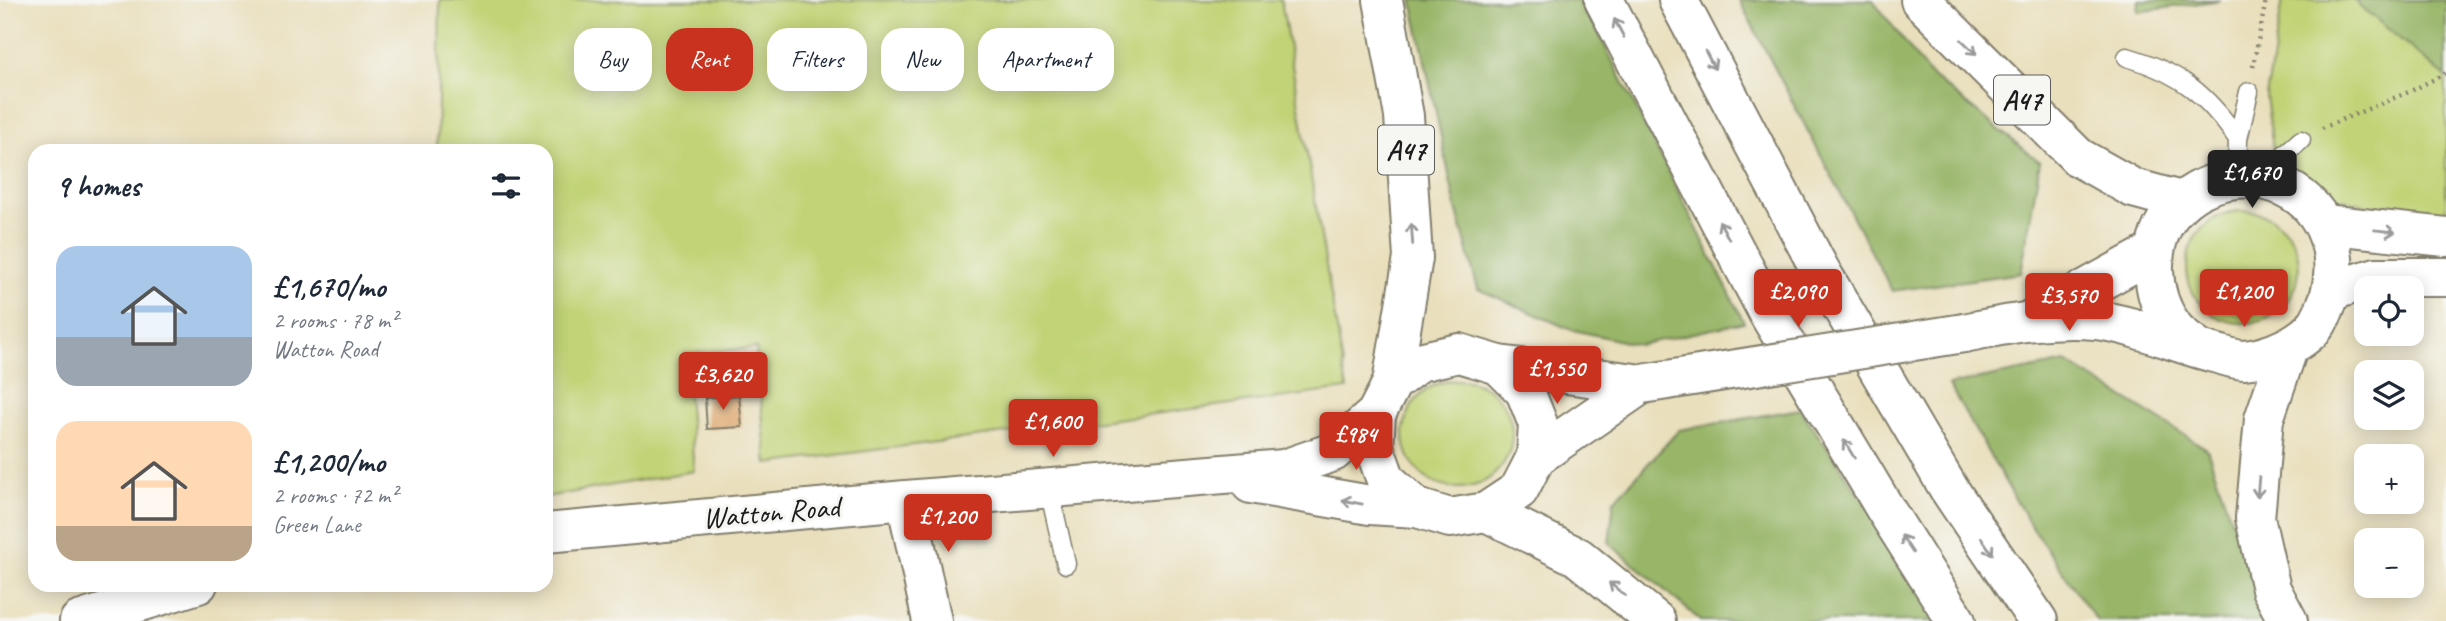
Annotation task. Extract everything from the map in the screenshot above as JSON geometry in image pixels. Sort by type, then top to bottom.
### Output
[{"type":"main road","name":"A47","points":[[1383,0],[1404,116],[1413,258],[1384,399]]},
{"type":"main road","points":[[1604,0],[1768,313],[1956,621]]},
{"type":"main road","points":[[1678,0],[1820,270],[1949,489],[2038,621]]},
{"type":"main road","name":"A47","points":[[1920,0],[2078,157],[2133,188],[2181,201]]},
{"type":"main road","name":"Watton Road","points":[[553,532],[1284,469],[1333,452],[1419,362],[1459,353],[1499,365],[1642,384],[2029,320],[2096,320],[2138,330],[2200,349],[2243,360],[2288,349],[2316,324],[2332,291],[2334,254],[2324,224],[2307,203],[2280,184],[2237,177],[2207,184],[2181,201],[2161,228],[2153,252],[2155,292],[2172,326],[2200,349]]},
{"type":"main road","points":[[2324,224],[2446,237]]},
{"type":"main road","name":"Watton Road","points":[[2029,320],[2153,252]]},
{"type":"main road","points":[[2332,291],[2376,278],[2446,278]]},
{"type":"main road","points":[[2288,349],[2264,419],[2255,518],[2271,589],[2288,621]]},
{"type":"main road","name":"Watton Road","points":[[1206,477],[1370,505],[1417,508],[1450,518],[1486,512],[1519,489],[1536,457],[1538,424],[1525,391],[1499,365]]},
{"type":"main road","name":"Watton Road","points":[[1536,457],[1642,384]]},
{"type":"main road","name":"Watton Road","points":[[1384,399],[1374,447],[1386,480],[1417,508]]},
{"type":"main road","points":[[906,500],[932,621]]},
{"type":"main road","points":[[1486,512],[1578,557],[1656,621]]},
{"type":"main road","points":[[79,621],[172,592]]},
{"type":"lane","points":[[2127,57],[2156,66],[2195,88],[2220,114],[2238,139]]},
{"type":"lane","points":[[2237,177],[2238,139],[2249,92]]},
{"type":"lane","points":[[2280,184],[2286,154],[2301,140]]},
{"type":"lane","points":[[1049,489],[1066,564]]},
{"type":"path","points":[[2249,92],[2266,0]]},
{"type":"path","points":[[2301,140],[2310,133],[2411,91],[2446,73]]},
{"type":"green space","points":[[440,0],[1281,0],[1347,389],[767,464],[756,348],[685,354],[694,471],[553,496],[553,144],[437,144]]},
{"type":"green space","points":[[1412,0],[1582,0],[1744,322],[1639,345],[1569,329],[1478,289],[1456,208]]},
{"type":"green space","points":[[1739,0],[1873,0],[1929,74],[2040,162],[2021,273],[1892,291]]},
{"type":"green space","points":[[2139,0],[2221,0],[2138,12]]},
{"type":"green space","points":[[2283,0],[2446,0],[2446,225],[2318,193],[2275,165],[2266,96]]},
{"type":"green space","points":[[2353,0],[2446,0],[2446,77]]},
{"type":"green space","points":[[2243,211],[2264,216],[2282,228],[2294,246],[2299,267],[2294,288],[2282,306],[2264,318],[2243,323],[2222,318],[2204,306],[2192,288],[2187,267],[2192,246],[2204,228],[2222,216]]},
{"type":"green space","points":[[2066,362],[2207,449],[2266,621],[2097,621],[2029,523],[1949,385]]},
{"type":"green space","points":[[1458,380],[1479,384],[1496,396],[1508,413],[1512,434],[1508,455],[1496,472],[1479,484],[1458,488],[1437,484],[1420,472],[1408,455],[1404,434],[1408,413],[1420,396],[1437,384]]},
{"type":"green space","points":[[1800,409],[1948,621],[1701,621],[1609,543],[1614,501],[1679,430]]},
{"type":"building","points":[[739,395],[742,427],[707,429],[705,398]]}]
